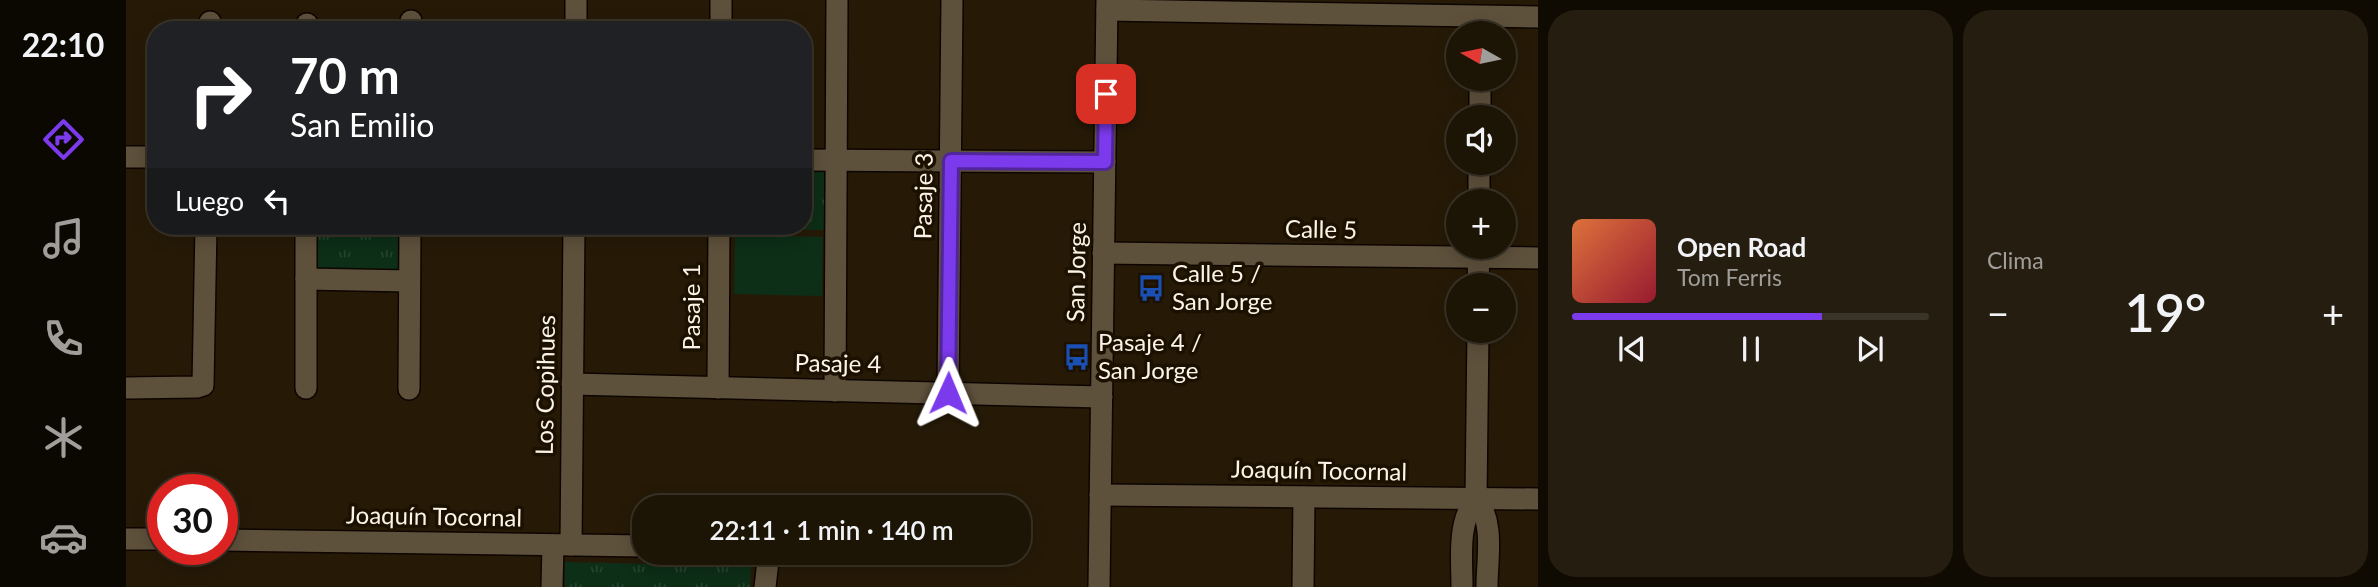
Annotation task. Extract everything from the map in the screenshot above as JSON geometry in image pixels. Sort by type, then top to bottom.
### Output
[{"type":"street","points":[[576,0],[576,21]]},
{"type":"street","points":[[721,0],[721,21]]},
{"type":"street","points":[[835,391],[837,0]]},
{"type":"street","name":"Pasaje 3","points":[[948,393],[952,0]]},
{"type":"street","points":[[1107,5],[1538,17]]},
{"type":"street","name":"San Jorge","points":[[1099,587],[1107,5]]},
{"type":"street","points":[[126,157],[147,157]]},
{"type":"street","points":[[812,160],[1105,162]]},
{"type":"street","points":[[126,388],[203,385],[206,235]]},
{"type":"street","points":[[306,235],[306,388]]},
{"type":"street","points":[[409,389],[410,235]]},
{"type":"street","name":"Los Copihues","points":[[552,587],[562,545],[572,384],[574,235]]},
{"type":"street","name":"Pasaje 1","points":[[718,388],[719,235]]},
{"type":"street","name":"Calle 5","points":[[1104,253],[1446,252]]},
{"type":"street","name":"Calle 5","points":[[1516,256],[1538,258]]},
{"type":"street","points":[[306,279],[409,281]]},
{"type":"street","points":[[1478,343],[1476,498],[1487,520],[1487,587]]},
{"type":"street","name":"Pasaje 4","points":[[572,384],[1102,397]]},
{"type":"street","name":"Joaquín Tocornal","points":[[1100,495],[1538,499]]},
{"type":"street","points":[[1303,587],[1304,497]]},
{"type":"street","points":[[1462,587],[1463,530],[1467,512],[1476,498]]},
{"type":"street","points":[[126,538],[147,539]]},
{"type":"street","name":"Joaquín Tocornal","points":[[238,540],[632,546]]},
{"type":"street","points":[[765,587],[768,565]]},
{"type":"green space","points":[[812,165],[825,166],[824,230],[812,230]]},
{"type":"green space","points":[[310,235],[400,235],[400,271],[310,271]]},
{"type":"green space","points":[[735,235],[823,237],[822,296],[734,294]]},
{"type":"green space","points":[[564,562],[751,566],[750,587],[565,587]]},
{"type":"place","name":"Calle 5 / San Jorge","points":[[1151,288]]},
{"type":"place","name":"Pasaje 4 / San Jorge","points":[[1077,357]]},
{"type":"route","points":[[948,393],[951,161],[1105,162],[1106,94]]}]
